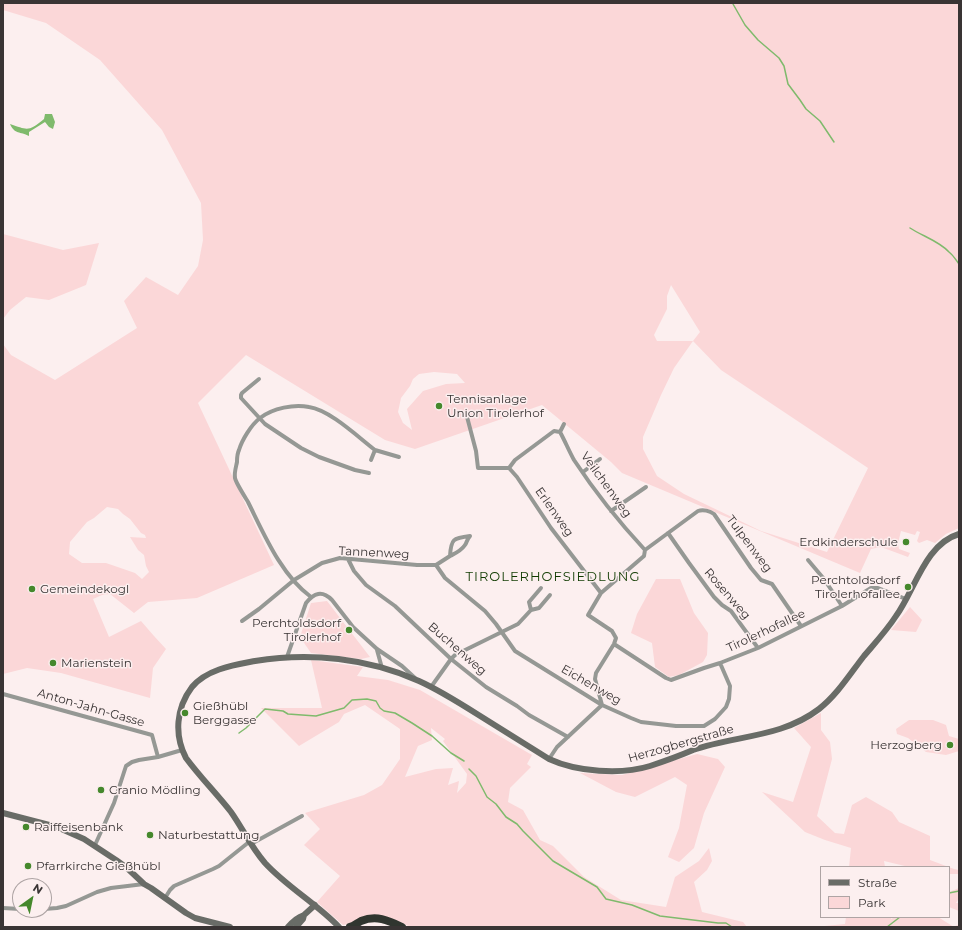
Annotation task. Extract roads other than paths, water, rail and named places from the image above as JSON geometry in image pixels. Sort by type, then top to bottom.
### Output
[{"type":"highway","points":[[352,927],[365,920],[375,918],[387,920],[402,927]]},
{"type":"main road","name":"Herzogbergstraße","points":[[182,750],[178,726],[182,704],[185,697],[194,685],[203,678],[223,668],[255,661],[287,657],[325,657],[348,660],[382,668],[417,680],[446,695],[549,759],[583,769],[621,771],[635,770],[708,746],[770,733],[794,725],[818,709],[833,696],[896,616],[934,551],[943,542],[959,534]]},
{"type":"main road","points":[[182,750],[192,766],[230,811],[250,843],[265,862],[339,927]]},
{"type":"main road","points":[[3,813],[57,827],[77,836],[94,845],[127,868],[144,884],[190,916],[230,927]]},
{"type":"main road","points":[[288,927],[294,920],[304,915],[314,905]]},
{"type":"main road","points":[[296,927],[303,919],[304,915]]},
{"type":"street","points":[[260,379],[242,393],[241,398],[266,424],[301,448],[319,457],[355,470],[369,473]]},
{"type":"street","points":[[312,596],[294,580],[275,556],[235,477],[238,450],[248,432],[260,418],[268,413],[283,408],[296,406],[310,407],[323,411],[333,417],[375,450],[398,457]]},
{"type":"street","points":[[466,412],[476,451],[478,468],[509,468],[515,460],[554,431],[560,432],[564,424]]},
{"type":"street","name":"Veilchenweg","points":[[560,432],[574,459],[596,492],[645,550]]},
{"type":"street","points":[[371,460],[375,450]]},
{"type":"street","points":[[583,472],[600,459]]},
{"type":"street","name":"Erlenweg","points":[[509,468],[517,477],[551,528],[601,593]]},
{"type":"street","points":[[611,511],[646,487]]},
{"type":"street","name":"Tulpenweg","points":[[668,533],[698,511],[709,511],[714,514],[761,580],[772,584],[801,626]]},
{"type":"street","points":[[549,759],[558,747],[602,705],[595,679],[596,673],[614,644],[616,638],[612,631],[588,615],[601,593],[644,556],[645,550],[668,533]]},
{"type":"street","name":"Rosenweg","points":[[668,533],[714,597],[731,611],[758,648]]},
{"type":"street","points":[[436,565],[458,552],[466,544],[467,538],[470,536],[457,537],[451,544],[450,556]]},
{"type":"street","name":"Tannenweg","points":[[242,620],[259,609],[294,580],[322,563],[340,558],[417,565],[436,565]]},
{"type":"street","name":"Buchenweg","points":[[348,559],[354,571],[366,585],[395,606],[451,659],[486,687],[517,706],[528,715],[568,737]]},
{"type":"street","points":[[808,560],[824,579],[842,606]]},
{"type":"street","name":"Eichenweg","points":[[436,565],[445,578],[485,611],[515,651],[602,705],[641,722],[676,726],[704,726],[715,719],[726,707],[729,699],[730,686],[720,663]]},
{"type":"street","name":"Tirolerhofallee","points":[[614,644],[671,680],[758,648],[842,606],[871,588],[875,587],[906,599]]},
{"type":"street","points":[[531,610],[529,602],[541,588]]},
{"type":"street","points":[[287,657],[306,603],[312,596],[324,594],[329,596],[352,627],[376,649],[402,666],[417,680]]},
{"type":"street","points":[[431,687],[455,655],[518,624],[531,610],[539,608],[550,594]]},
{"type":"street","points":[[376,649],[382,668]]},
{"type":"street","name":"Anton-Jahn-Gasse","points":[[3,694],[152,735],[158,757]]},
{"type":"street","points":[[94,845],[114,803],[126,766],[139,760],[158,757],[182,750]]},
{"type":"street","points":[[165,898],[174,886],[219,866],[250,843],[302,816]]},
{"type":"street","points":[[52,908],[66,906],[97,892],[111,888],[144,884]]},
{"type":"waterway","points":[[733,4],[745,25],[758,40],[779,58],[784,66],[788,84],[806,109],[820,121],[834,142]]},
{"type":"waterway","points":[[910,228],[945,248],[959,264]]},
{"type":"waterway","points":[[239,733],[265,709],[283,711],[288,714],[316,716],[344,708],[352,700],[367,699],[376,701],[380,708],[384,711],[395,713],[412,723],[432,736],[451,753],[464,761]]},
{"type":"waterway","points":[[469,769],[476,776],[487,797],[496,804],[506,817],[517,824],[553,861],[597,887],[606,899],[632,905],[660,916],[726,923],[732,927]]},
{"type":"waterway","points":[[950,893],[959,891]]},
{"type":"waterway","points":[[887,927],[899,918]]},
{"type":"place","name":"Tennisanlage Union Tirolerhof","points":[[439,406]]},
{"type":"place","name":"Erdkinderschule","points":[[906,542]]},
{"type":"place","name":"Perchtoldsdorf Tirolerhofallee","points":[[908,587]]},
{"type":"place","name":"Gemeindekogl","points":[[32,589]]},
{"type":"place","name":"Perchtoldsdorf Tirolerhof","points":[[349,630]]},
{"type":"place","name":"Marienstein","points":[[53,663]]},
{"type":"place","name":"Gießhübl Berggasse","points":[[185,713]]},
{"type":"place","name":"Herzogberg","points":[[950,745]]},
{"type":"place","name":"Cranio Mödling","points":[[101,790]]},
{"type":"place","name":"Raiffeisenbank","points":[[26,827]]},
{"type":"place","name":"Naturbestattung","points":[[150,835]]},
{"type":"place","name":"Pfarrkirche Gießhübl","points":[[28,866]]},
{"type":"district","name":"TIROLERHOFSIEDLUNG","points":[[553,577]]}]
